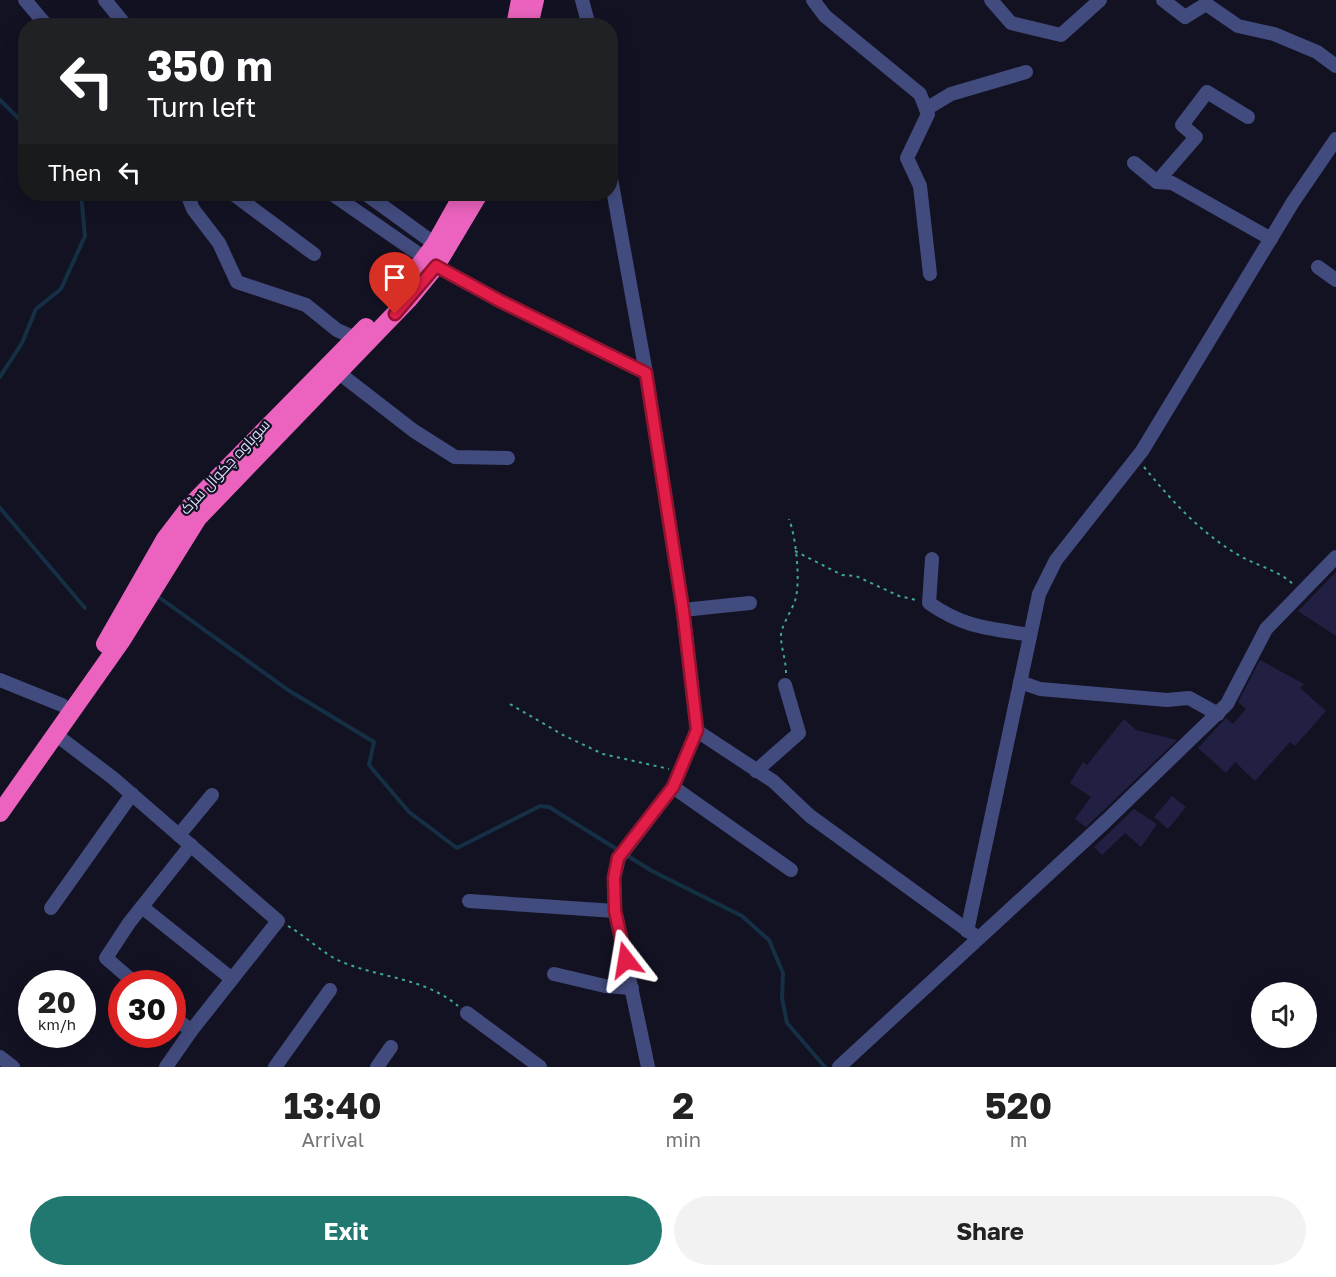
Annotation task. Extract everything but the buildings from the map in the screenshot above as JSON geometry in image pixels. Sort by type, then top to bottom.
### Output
[{"type":"highway","points":[[517,18],[520,0]]},
{"type":"highway","points":[[531,18],[535,0]]},
{"type":"highway","points":[[0,792],[110,636],[147,569],[191,505],[397,295],[432,256],[460,201]]},
{"type":"highway","name":"سوہاوہ چکوال سڑک","points":[[0,813],[122,640],[198,518],[409,299],[432,256],[474,201]]},
{"type":"street","points":[[25,0],[40,18]]},
{"type":"street","points":[[105,0],[119,18]]},
{"type":"street","points":[[582,0],[587,18]]},
{"type":"street","points":[[813,0],[825,16],[920,94],[928,114],[907,158],[920,186],[930,274]]},
{"type":"street","points":[[991,0],[1011,23],[1061,35],[1100,0]]},
{"type":"street","points":[[1163,0],[1185,17],[1206,4],[1238,26],[1274,34],[1317,52],[1336,66]]},
{"type":"street","points":[[926,109],[951,94],[1026,72]]},
{"type":"street","points":[[1157,182],[1196,137],[1182,125],[1206,92],[1248,117]]},
{"type":"street","points":[[972,935],[1039,594],[1056,560],[1136,458],[1270,239],[1336,139]]},
{"type":"street","points":[[1134,163],[1157,182],[1172,183],[1270,239]]},
{"type":"street","points":[[189,201],[192,209],[219,243],[237,282],[306,305],[337,330],[355,338]]},
{"type":"street","points":[[242,201],[314,254]]},
{"type":"street","points":[[343,201],[500,301],[646,373]]},
{"type":"street","points":[[373,201],[432,256]]},
{"type":"street","points":[[615,201],[646,373],[683,610],[697,730],[673,787],[618,858],[614,878],[615,911],[648,1067]]},
{"type":"street","points":[[1318,267],[1336,280]]},
{"type":"street","points":[[339,373],[414,431],[455,457],[508,458]]},
{"type":"street","points":[[839,1067],[972,935],[1105,822],[1218,714],[1227,704],[1266,629],[1336,556]]},
{"type":"street","points":[[932,559],[929,603],[953,619],[980,627],[1030,635]]},
{"type":"street","points":[[683,610],[750,603]]},
{"type":"street","points":[[0,680],[62,705]]},
{"type":"street","points":[[1020,682],[1040,689],[1167,700],[1189,698],[1218,714]]},
{"type":"street","points":[[756,771],[799,733],[785,685]]},
{"type":"street","points":[[697,730],[773,781],[810,816],[972,935]]},
{"type":"street","points":[[55,734],[132,795],[278,921],[191,1031],[166,1067]]},
{"type":"street","points":[[673,787],[791,870]]},
{"type":"street","points":[[51,908],[132,795]]},
{"type":"street","points":[[179,835],[212,795]]},
{"type":"street","points":[[120,970],[106,958],[142,907],[191,845]]},
{"type":"street","points":[[469,901],[615,911]]},
{"type":"street","points":[[142,907],[232,979]]},
{"type":"street","points":[[554,974],[605,986],[632,988]]},
{"type":"street","points":[[275,1067],[330,990]]},
{"type":"street","points":[[467,1013],[540,1067]]},
{"type":"street","points":[[186,1027],[191,1031]]},
{"type":"street","points":[[377,1067],[391,1047]]},
{"type":"street","points":[[0,1058],[13,1067]]},
{"type":"path","points":[[1136,458],[1199,527],[1235,553],[1263,568],[1280,573],[1302,593]]},
{"type":"path","points":[[785,685],[786,667],[781,634],[795,599],[798,580],[796,537],[789,519]]},
{"type":"path","points":[[795,551],[842,575],[856,576],[899,597],[929,603]]},
{"type":"path","points":[[510,704],[563,735],[603,754],[680,771]]},
{"type":"path","points":[[278,921],[340,961],[375,974],[405,979],[447,997],[467,1013]]},
{"type":"waterway","points":[[0,100],[18,118]]},
{"type":"waterway","points":[[0,377],[22,343],[36,309],[61,289],[85,236],[82,201]]},
{"type":"waterway","points":[[0,508],[85,608]]},
{"type":"waterway","points":[[160,598],[288,690],[374,742],[369,765],[409,812],[457,848],[540,806],[549,807],[652,871],[742,916],[769,940],[783,973],[782,998],[787,1023],[825,1067]]},
{"type":"route","points":[[395,314],[436,266],[500,301],[646,373],[683,610],[697,730],[673,787],[618,858],[614,878],[615,911],[626,960]]}]
